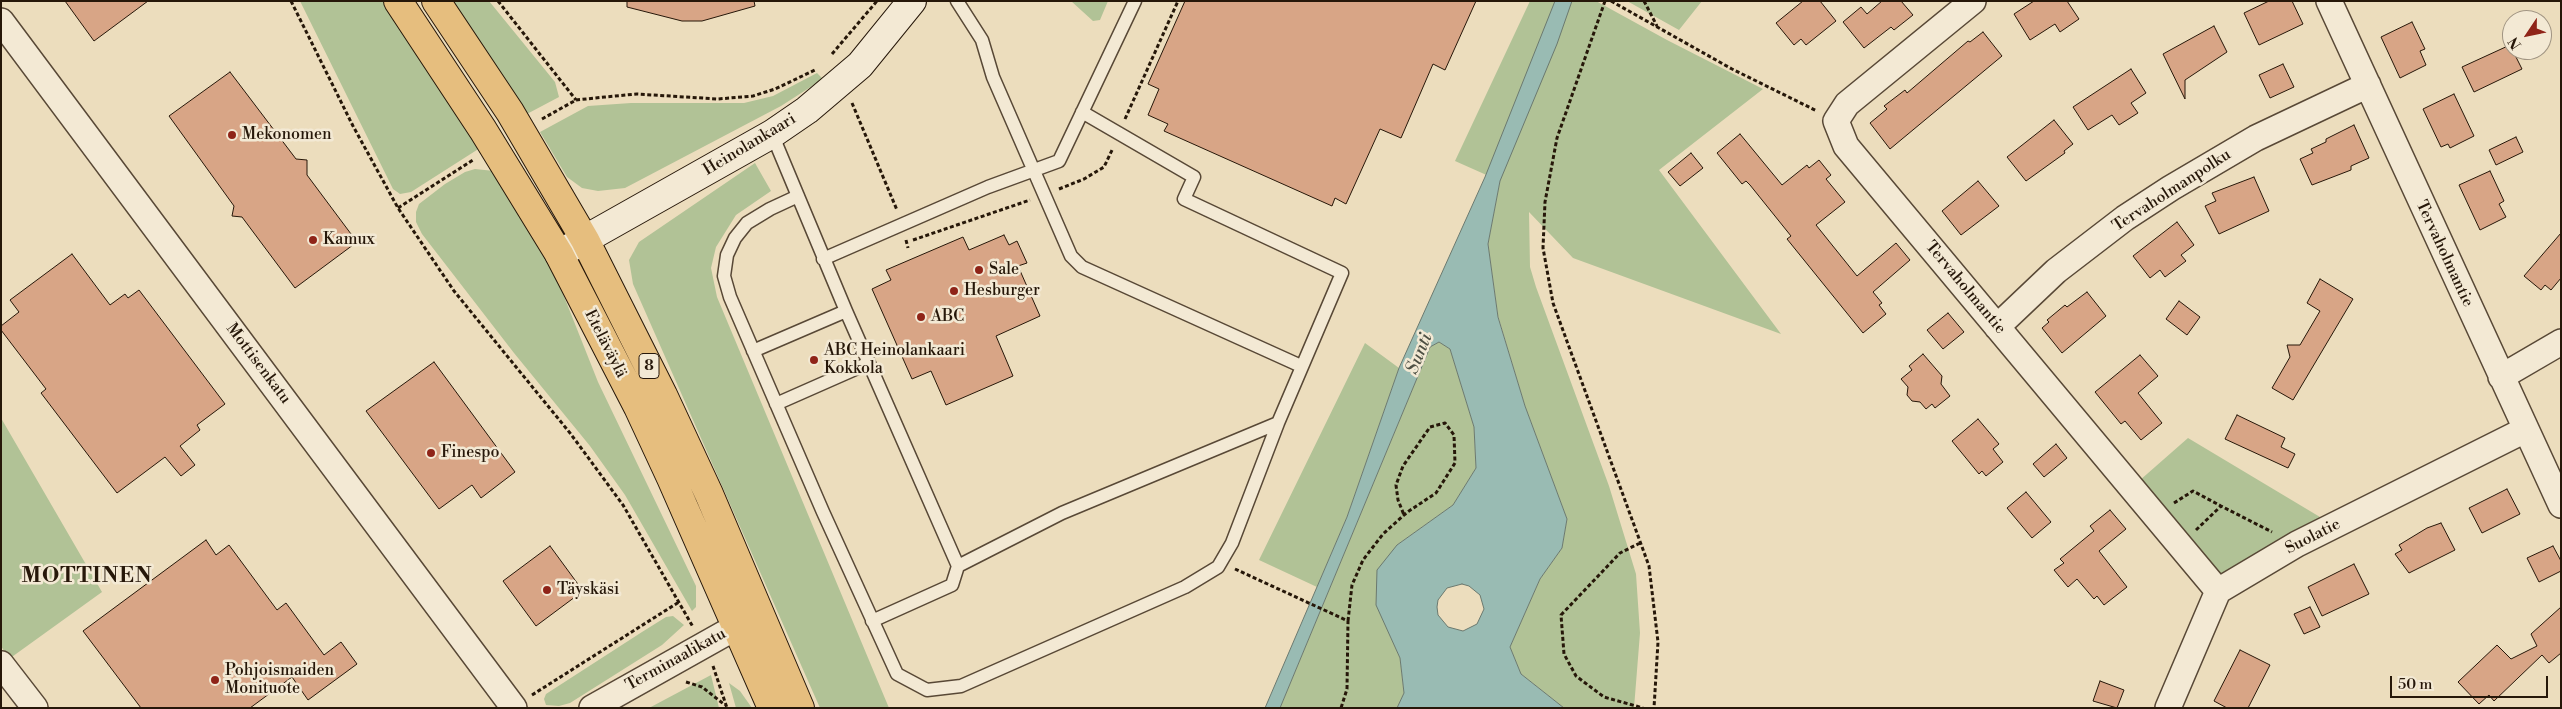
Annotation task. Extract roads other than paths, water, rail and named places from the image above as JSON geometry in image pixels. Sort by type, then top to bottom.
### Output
[{"type":"highway","name":"Eteläväylä","points":[[398,1],[483,130],[559,254],[638,406],[772,708]]},
{"type":"highway","name":"Eteläväylä","points":[[436,1],[510,112],[585,240],[667,404],[761,613],[800,708]]},
{"type":"street","name":"Heinolankaari","points":[[559,254],[772,134],[831,75],[860,65],[912,1]]},
{"type":"street","name":"Tervaholmantie","points":[[1973,1],[1847,104],[1836,121],[1846,146],[2218,591]]},
{"type":"street","name":"Tervaholmantie","points":[[2329,1],[2561,506]]},
{"type":"street","name":"Mottisenkatu","points":[[1,21],[514,707]]},
{"type":"street","name":"Tervaholmanpolku","points":[[1997,327],[2056,271],[2125,218],[2171,188],[2256,138],[2368,86]]},
{"type":"street","points":[[2501,377],[2561,342]]},
{"type":"street","name":"Suolatie","points":[[2218,591],[2298,544],[2525,430]]},
{"type":"street","points":[[2168,708],[2218,591]]},
{"type":"street","name":"Terminaalikatu","points":[[592,708],[761,613]]},
{"type":"street","points":[[1,664],[35,708]]},
{"type":"lane","points":[[956,1],[982,40],[993,77],[1071,256],[1082,267],[1301,366]]},
{"type":"lane","points":[[823,259],[988,187],[1034,172],[1059,161],[1134,1]]},
{"type":"lane","points":[[798,196],[770,209],[747,223],[735,238],[728,255],[724,276],[730,297],[896,674],[927,690],[961,686],[1185,587],[1218,567],[1232,543],[1301,366],[1342,273],[1184,199],[1194,177],[1082,112]]},
{"type":"lane","points":[[772,134],[823,259],[958,566],[952,585],[872,621]]},
{"type":"lane","points":[[753,351],[846,311]]},
{"type":"lane","points":[[776,404],[869,364]]},
{"type":"lane","points":[[958,566],[1062,513],[1278,423]]},
{"type":"water","name":"Sunti","points":[[1555,1],[1572,1],[1557,44],[1500,181],[1488,244],[1498,317],[1525,406],[1567,519],[1562,548],[1540,579],[1510,647],[1521,674],[1564,708],[1397,708],[1404,693],[1400,658],[1376,605],[1377,570],[1397,545],[1453,505],[1476,468],[1474,427],[1450,349],[1439,342],[1430,347],[1280,708],[1265,708],[1347,517],[1399,368],[1485,177]],"holes":[[[1462,584],[1469,586],[1480,595],[1484,609],[1477,624],[1463,631],[1448,627],[1438,615],[1438,600],[1447,588]]]},
{"type":"place","name":"Mekonomen","points":[[232,135]]},
{"type":"place","name":"Kamux","points":[[313,240]]},
{"type":"place","name":"Sale","points":[[979,270]]},
{"type":"place","name":"Hesburger","points":[[954,291]]},
{"type":"place","name":"ABC","points":[[921,317]]},
{"type":"place","name":"ABC Heinolankaari Kokkola","points":[[814,360]]},
{"type":"place","name":"Finespo","points":[[431,453]]},
{"type":"place","name":"Täyskäsi","points":[[547,590]]},
{"type":"place","name":"Pohjoismaiden Monituote","points":[[215,680]]},
{"type":"district","name":"MOTTINEN","points":[[87,577]]}]
